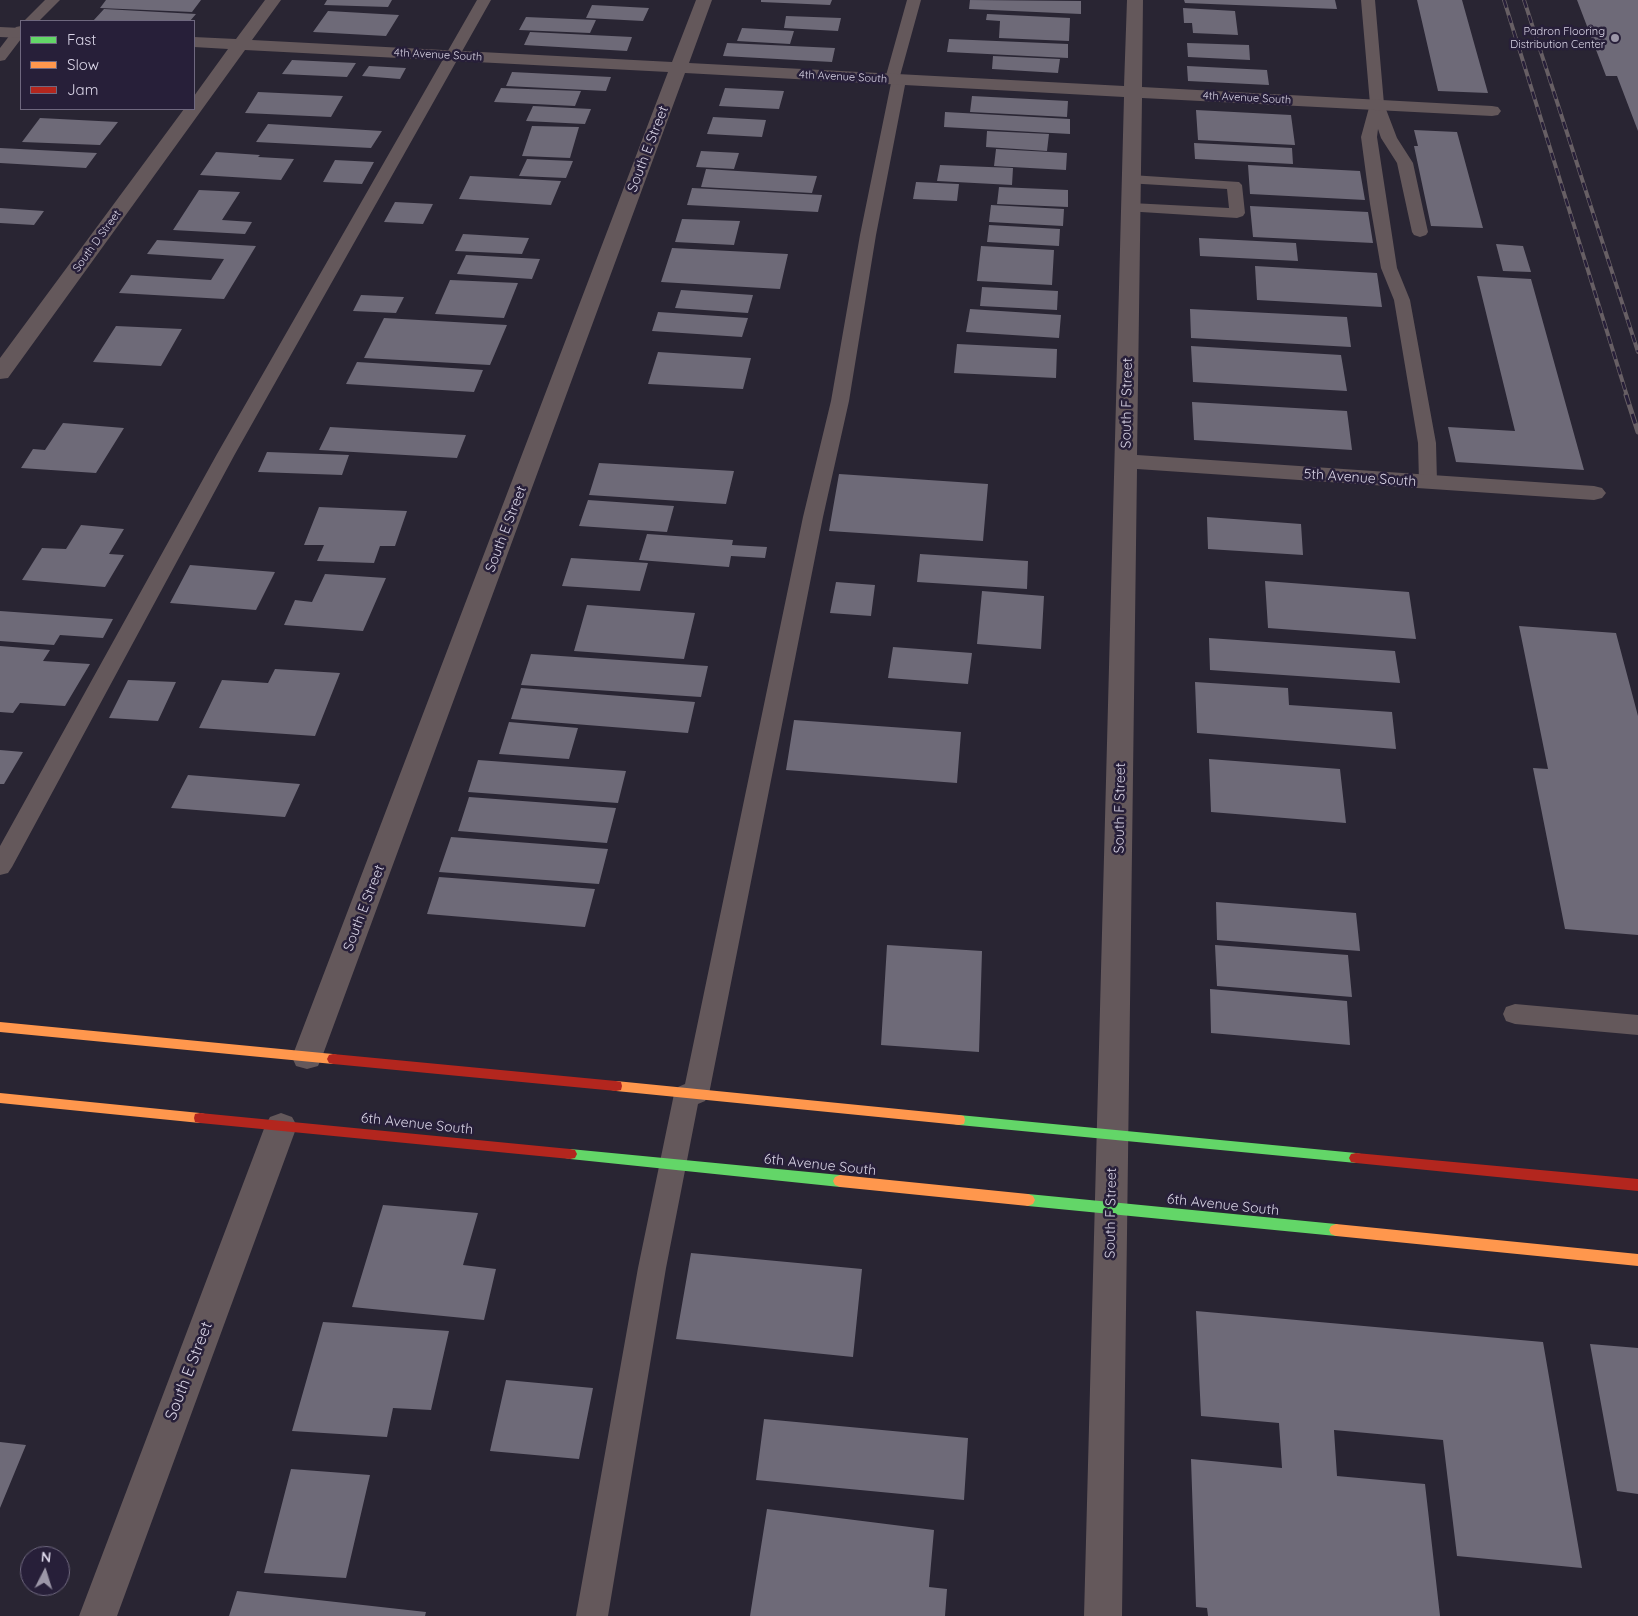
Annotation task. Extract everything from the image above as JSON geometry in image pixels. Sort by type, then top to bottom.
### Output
[{"type":"street","name":"South D Street","points":[[195,107],[273,0]]},
{"type":"street","name":"South E Street","points":[[307,1057],[704,0]]},
{"type":"street","name":"South F Street","points":[[1103,1616],[1135,0]]},
{"type":"street","points":[[0,32],[20,29]]},
{"type":"street","name":"4th Avenue South","points":[[195,42],[1492,111]]},
{"type":"street","name":"South D Street","points":[[0,373],[193,110]]},
{"type":"street","name":"5th Avenue South","points":[[1126,461],[1594,493]]},
{"type":"street","points":[[0,1027],[1638,1185]]},
{"type":"street","name":"6th Avenue South","points":[[0,1098],[1638,1260]]},
{"type":"street","name":"South E Street","points":[[98,1616],[281,1126]]},
{"type":"lane","points":[[32,20],[53,0]]},
{"type":"lane","points":[[0,867],[226,454],[484,0]]},
{"type":"lane","points":[[592,1616],[652,1268],[673,1165],[692,1094],[811,526],[840,401],[895,80],[914,0]]},
{"type":"lane","points":[[1368,0],[1377,104],[1389,138],[1405,163],[1420,232]]},
{"type":"lane","points":[[0,56],[20,33]]},
{"type":"lane","points":[[1377,104],[1369,137],[1378,204],[1390,268],[1402,300],[1427,442],[1428,482]]},
{"type":"lane","points":[[1131,180],[1234,185],[1237,213],[1131,208]]},
{"type":"lane","points":[[1515,1014],[1638,1025]]},
{"type":"building","points":[[106,0],[201,0],[192,12],[100,8]]},
{"type":"building","points":[[327,0],[392,0],[388,7],[324,5]]},
{"type":"building","points":[[761,0],[832,0],[830,5],[761,2]]},
{"type":"building","points":[[970,0],[1081,1],[1081,14],[969,9]]},
{"type":"building","points":[[1184,0],[1335,0],[1337,9],[1185,3]]},
{"type":"building","points":[[1417,0],[1462,0],[1488,93],[1438,91]]},
{"type":"building","name":"Padron Flooring Distribution Center","points":[[1577,0],[1638,0],[1638,131],[1617,76],[1606,76]]},
{"type":"building","points":[[592,5],[649,8],[643,21],[586,18]]},
{"type":"building","points":[[1183,8],[1235,11],[1238,35],[1193,33],[1192,23],[1184,23]]},
{"type":"building","points":[[104,9],[196,14],[191,20],[94,20]]},
{"type":"building","points":[[328,11],[399,15],[386,36],[313,32]]},
{"type":"building","points":[[987,14],[1070,18],[1069,41],[999,38],[1000,21],[986,20]]},
{"type":"building","points":[[786,16],[841,18],[838,31],[784,28]]},
{"type":"building","points":[[526,17],[596,20],[590,33],[519,30]]},
{"type":"building","points":[[742,28],[794,31],[790,44],[737,41]]},
{"type":"building","points":[[530,32],[632,37],[627,51],[524,45]]},
{"type":"building","points":[[949,39],[1068,44],[1068,58],[947,52]]},
{"type":"building","points":[[727,43],[835,48],[832,62],[723,56]]},
{"type":"building","points":[[1187,43],[1249,45],[1250,60],[1188,57]]},
{"type":"building","points":[[993,56],[1060,59],[1058,73],[992,69]]},
{"type":"building","points":[[292,60],[356,63],[347,77],[282,74]]},
{"type":"building","points":[[369,66],[406,68],[400,79],[362,76]]},
{"type":"building","points":[[1187,66],[1267,70],[1269,85],[1188,81]]},
{"type":"building","points":[[512,72],[611,77],[606,91],[506,86]]},
{"type":"building","points":[[501,88],[581,91],[575,106],[494,102]]},
{"type":"building","points":[[725,88],[784,91],[779,109],[719,106]]},
{"type":"building","points":[[258,92],[343,96],[331,117],[245,113]]},
{"type":"building","points":[[972,96],[1068,101],[1067,117],[970,112]]},
{"type":"building","points":[[533,106],[591,109],[585,124],[526,121]]},
{"type":"building","points":[[1196,110],[1291,115],[1295,145],[1198,140]]},
{"type":"building","points":[[945,112],[1070,119],[1070,134],[944,127]]},
{"type":"building","points":[[713,117],[766,120],[762,137],[707,134]]},
{"type":"building","points":[[40,118],[118,122],[100,145],[22,142]]},
{"type":"building","points":[[268,124],[382,131],[371,148],[256,142]]},
{"type":"building","points":[[532,126],[579,127],[570,158],[522,156]]},
{"type":"building","points":[[1414,130],[1457,132],[1483,228],[1431,226],[1414,146],[1418,146]]},
{"type":"building","points":[[987,131],[1049,134],[1047,151],[986,147]]},
{"type":"building","points":[[1194,143],[1292,148],[1293,164],[1195,159]]},
{"type":"building","points":[[0,148],[97,153],[86,168],[0,163]]},
{"type":"building","points":[[996,149],[1067,153],[1066,170],[994,166]]},
{"type":"building","points":[[701,151],[739,153],[734,169],[696,167]]},
{"type":"building","points":[[216,152],[294,159],[281,180],[200,175]]},
{"type":"building","points":[[527,159],[573,161],[566,178],[519,176]]},
{"type":"building","points":[[335,160],[374,162],[362,184],[323,182]]},
{"type":"building","points":[[940,165],[1013,168],[1012,185],[937,181]]},
{"type":"building","points":[[1248,165],[1360,171],[1365,200],[1250,194]]},
{"type":"building","points":[[706,169],[817,176],[812,193],[701,187]]},
{"type":"building","points":[[470,176],[561,181],[551,205],[459,199]]},
{"type":"building","points":[[916,182],[959,184],[957,201],[913,199]]},
{"type":"building","points":[[999,187],[1068,190],[1068,207],[997,204]]},
{"type":"building","points":[[692,188],[822,195],[818,212],[687,205]]},
{"type":"building","points":[[199,190],[240,192],[222,220],[252,222],[245,234],[173,230]]},
{"type":"building","points":[[395,202],[433,204],[423,224],[384,222]]},
{"type":"building","points":[[991,205],[1064,209],[1063,226],[989,222]]},
{"type":"building","points":[[1250,206],[1368,212],[1373,243],[1253,237]]},
{"type":"building","points":[[0,208],[44,211],[34,225],[0,223]]},
{"type":"building","points":[[682,219],[740,221],[734,245],[675,242]]},
{"type":"building","points":[[989,225],[1060,229],[1059,246],[987,242]]},
{"type":"building","points":[[463,234],[529,238],[522,254],[455,251]]},
{"type":"building","points":[[1199,238],[1296,243],[1298,261],[1200,256]]},
{"type":"building","points":[[157,240],[256,246],[224,299],[119,293],[131,275],[211,280],[224,259],[147,254]]},
{"type":"building","points":[[1496,244],[1523,246],[1531,272],[1503,271]]},
{"type":"building","points":[[981,246],[1054,250],[1052,285],[977,281]]},
{"type":"building","points":[[672,248],[788,254],[780,289],[661,282]]},
{"type":"building","points":[[466,255],[540,259],[532,279],[457,274]]},
{"type":"building","points":[[1255,266],[1377,273],[1382,307],[1257,300]]},
{"type":"building","points":[[1477,276],[1531,279],[1584,470],[1456,462],[1448,427],[1515,431]]},
{"type":"building","points":[[450,280],[518,283],[504,318],[435,314]]},
{"type":"building","points":[[982,287],[1058,291],[1057,310],[980,306]]},
{"type":"building","points":[[681,290],[753,295],[748,313],[675,308]]},
{"type":"building","points":[[361,295],[404,297],[396,313],[353,311]]},
{"type":"building","points":[[970,309],[1061,315],[1059,338],[966,332]]},
{"type":"building","points":[[1190,309],[1347,317],[1351,347],[1191,338]]},
{"type":"building","points":[[658,312],[748,318],[742,337],[652,331]]},
{"type":"building","points":[[384,318],[507,325],[490,365],[364,358]]},
{"type":"building","points":[[116,326],[182,329],[161,366],[93,362]]},
{"type":"building","points":[[957,344],[1057,349],[1056,378],[954,373]]},
{"type":"building","points":[[1191,346],[1341,355],[1347,391],[1193,382]]},
{"type":"building","points":[[658,352],[751,358],[743,389],[648,384]]},
{"type":"building","points":[[357,362],[483,370],[474,392],[346,384]]},
{"type":"building","points":[[1192,402],[1347,411],[1352,450],[1194,440]]},
{"type":"building","points":[[63,423],[124,428],[96,473],[21,468],[33,449],[45,450]]},
{"type":"building","points":[[330,427],[466,435],[457,458],[319,450]]},
{"type":"building","points":[[267,452],[349,455],[342,475],[258,472]]},
{"type":"building","points":[[599,463],[734,471],[726,504],[589,495]]},
{"type":"building","points":[[839,474],[988,484],[983,541],[829,531]]},
{"type":"building","points":[[588,500],[674,506],[667,532],[579,526]]},
{"type":"building","points":[[319,507],[407,511],[395,546],[380,546],[374,563],[317,561],[324,545],[304,545]]},
{"type":"building","points":[[1207,517],[1301,524],[1303,555],[1208,549]]},
{"type":"building","points":[[81,525],[124,529],[109,554],[124,555],[105,587],[22,580],[42,548],[66,549]]},
{"type":"building","points":[[647,534],[733,540],[732,545],[767,547],[765,558],[731,556],[729,567],[639,560]]},
{"type":"building","points":[[920,554],[1028,561],[1027,589],[917,582]]},
{"type":"building","points":[[571,558],[648,563],[640,591],[562,586]]},
{"type":"building","points":[[190,565],[275,572],[256,610],[170,603]]},
{"type":"building","points":[[325,574],[386,578],[363,631],[284,625],[295,600],[312,602]]},
{"type":"building","points":[[1265,581],[1409,592],[1416,639],[1268,628]]},
{"type":"building","points":[[836,582],[875,585],[871,616],[830,613]]},
{"type":"building","points":[[982,591],[1044,596],[1041,649],[977,644]]},
{"type":"building","points":[[587,605],[695,613],[684,659],[574,651]]},
{"type":"building","points":[[0,611],[113,619],[103,638],[60,635],[54,645],[0,641]]},
{"type":"building","points":[[1519,626],[1616,633],[1638,716],[1638,935],[1565,929],[1533,768],[1548,769]]},
{"type":"building","points":[[1209,638],[1395,651],[1400,683],[1210,670]]},
{"type":"building","points":[[0,646],[50,650],[43,661],[90,664],[65,706],[20,703],[13,713],[0,712]]},
{"type":"building","points":[[893,647],[972,653],[968,684],[888,678]]},
{"type":"building","points":[[531,654],[708,666],[701,697],[521,685]]},
{"type":"building","points":[[275,669],[340,673],[315,736],[199,728],[222,680],[268,683]]},
{"type":"building","points":[[128,680],[176,682],[158,721],[109,718]]},
{"type":"building","points":[[1195,682],[1288,688],[1289,705],[1392,712],[1396,749],[1197,733]]},
{"type":"building","points":[[521,688],[695,702],[688,733],[511,719]]},
{"type":"building","points":[[794,720],[961,732],[957,783],[786,770]]},
{"type":"building","points":[[509,722],[578,728],[569,759],[499,754]]},
{"type":"building","points":[[0,750],[23,752],[4,784],[0,784]]},
{"type":"building","points":[[1209,759],[1340,769],[1346,823],[1211,812]]},
{"type":"building","points":[[478,760],[626,771],[618,803],[468,792]]},
{"type":"building","points":[[188,775],[300,784],[285,817],[171,808]]},
{"type":"building","points":[[469,797],[616,808],[607,843],[458,831]]},
{"type":"building","points":[[451,837],[608,849],[599,884],[439,872]]},
{"type":"building","points":[[439,877],[595,889],[585,927],[427,914]]},
{"type":"building","points":[[1216,902],[1356,913],[1360,951],[1217,940]]},
{"type":"building","points":[[887,945],[982,951],[979,1052],[881,1045]]},
{"type":"building","points":[[1215,945],[1348,955],[1352,997],[1217,986]]},
{"type":"building","points":[[1210,989],[1347,1001],[1350,1045],[1211,1033]]},
{"type":"building","points":[[383,1205],[478,1213],[463,1265],[496,1269],[484,1320],[352,1307]]},
{"type":"building","points":[[691,1253],[862,1269],[853,1357],[676,1339]]},
{"type":"building","points":[[1196,1311],[1543,1342],[1582,1568],[1457,1556],[1443,1440],[1334,1430],[1337,1476],[1425,1484],[1440,1616],[1208,1616],[1207,1608],[1196,1607],[1191,1459],[1282,1468],[1279,1423],[1201,1416]]},
{"type":"building","points":[[323,1322],[449,1331],[431,1410],[393,1408],[387,1437],[292,1431]]},
{"type":"building","points":[[1590,1344],[1638,1348],[1638,1494],[1617,1491]]},
{"type":"building","points":[[506,1380],[593,1388],[579,1459],[490,1451]]},
{"type":"building","points":[[764,1419],[968,1438],[964,1500],[756,1480]]},
{"type":"building","points":[[0,1442],[26,1445],[0,1508]]},
{"type":"building","points":[[291,1469],[370,1475],[346,1578],[264,1573]]},
{"type":"building","points":[[767,1509],[934,1530],[929,1587],[947,1589],[945,1616],[750,1616]]},
{"type":"building","points":[[237,1591],[426,1612],[425,1616],[229,1616]]},
{"type":"railway","points":[[1504,0],[1627,396]]},
{"type":"railway","points":[[1524,0],[1638,352]]},
{"type":"railway","points":[[1626,395],[1638,432]]},
{"type":"traffic: fast","points":[[959,1120],[1356,1158]]},
{"type":"traffic: fast","points":[[570,1154],[840,1181]]},
{"type":"traffic: fast","points":[[1028,1200],[1336,1230]]},
{"type":"traffic: slow","points":[[0,1027],[333,1059]]},
{"type":"traffic: slow","points":[[616,1086],[959,1120]]},
{"type":"traffic: slow","points":[[0,1098],[200,1118]]},
{"type":"traffic: slow","points":[[840,1181],[1028,1200]]},
{"type":"traffic: slow","points":[[1336,1230],[1638,1260]]},
{"type":"traffic: jam","points":[[333,1059],[616,1086]]},
{"type":"traffic: jam","points":[[200,1118],[570,1154]]},
{"type":"traffic: jam","points":[[1356,1158],[1638,1185]]},
{"type":"place","name":"Padron Flooring Distribution Center","points":[[1615,38]]}]
